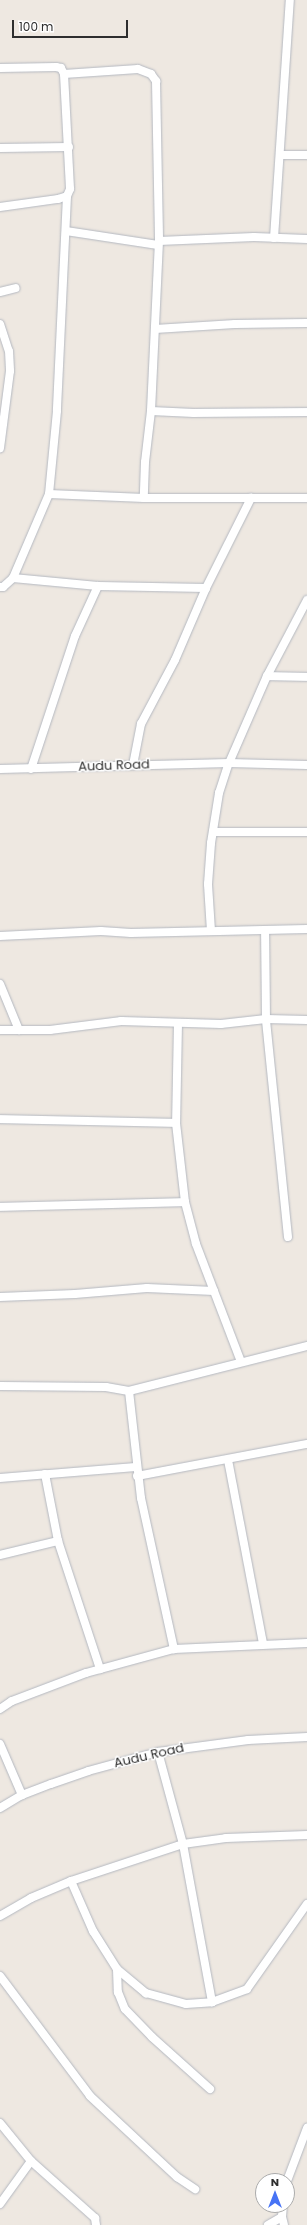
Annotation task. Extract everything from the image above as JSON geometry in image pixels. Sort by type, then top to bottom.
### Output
[{"type":"street","points":[[274,238],[281,156],[290,0]]},
{"type":"street","points":[[0,68],[61,68],[64,74],[70,189],[67,196],[57,411],[49,494],[13,578],[3,587],[0,587]]},
{"type":"street","points":[[64,74],[138,69],[152,74],[156,81],[158,243],[151,411],[145,462],[144,498]]},
{"type":"street","points":[[0,148],[69,147]]},
{"type":"street","points":[[281,156],[307,155]]},
{"type":"street","points":[[0,207],[58,199],[67,196]]},
{"type":"street","points":[[66,231],[158,243],[274,238],[307,239]]},
{"type":"street","points":[[0,292],[16,288]]},
{"type":"street","points":[[155,329],[235,324],[307,323]]},
{"type":"street","points":[[0,324],[9,350],[10,371],[0,448]]},
{"type":"street","points":[[151,411],[194,413],[307,412]]},
{"type":"street","points":[[49,494],[144,498],[307,498]]},
{"type":"street","points":[[133,765],[141,724],[175,660],[206,588],[251,498]]},
{"type":"street","points":[[13,578],[98,586],[206,588]]},
{"type":"street","points":[[31,769],[75,636],[98,586]]},
{"type":"street","points":[[211,931],[208,884],[213,832],[219,793],[229,763],[268,676],[307,600]]},
{"type":"street","points":[[268,676],[307,677]]},
{"type":"street","name":"Audu Road","points":[[0,769],[229,763],[307,765]]},
{"type":"street","points":[[213,832],[307,832]]},
{"type":"street","points":[[0,936],[101,931],[130,933],[307,929]]},
{"type":"street","points":[[265,930],[266,1019],[288,1237]]},
{"type":"street","points":[[0,984],[19,1030]]},
{"type":"street","points":[[0,1030],[50,1030],[121,1021],[221,1024],[266,1019],[307,1020]]},
{"type":"street","points":[[178,1023],[176,1123],[185,1202],[196,1244],[242,1362]]},
{"type":"street","points":[[0,1119],[176,1123]]},
{"type":"street","points":[[0,1207],[185,1202]]},
{"type":"street","points":[[0,1296],[75,1294],[147,1288],[214,1291]]},
{"type":"street","points":[[0,1386],[106,1387],[129,1391],[307,1346]]},
{"type":"street","points":[[129,1391],[137,1476],[174,1649]]},
{"type":"street","points":[[137,1476],[307,1444]]},
{"type":"street","points":[[228,1460],[263,1644]]},
{"type":"street","points":[[0,1478],[136,1467]]},
{"type":"street","points":[[45,1474],[58,1541],[100,1669]]},
{"type":"street","points":[[0,1555],[58,1541]]},
{"type":"street","points":[[0,1709],[12,1701],[100,1669],[174,1649],[307,1643]]},
{"type":"street","name":"Audu Road","points":[[0,1808],[22,1795],[88,1771],[158,1752],[248,1740],[307,1737]]},
{"type":"street","points":[[0,1744],[22,1795]]},
{"type":"street","points":[[158,1752],[183,1844],[212,2002]]},
{"type":"street","points":[[0,1916],[32,1898],[71,1881],[183,1844],[226,1838],[307,1835]]},
{"type":"street","points":[[71,1881],[93,1931],[117,1969],[146,1993],[186,2004],[212,2002],[247,1989],[307,1904]]},
{"type":"street","points":[[117,1969],[118,1992],[125,2009],[152,2037],[210,2088]]},
{"type":"street","points":[[0,1976],[90,2096],[177,2177],[194,2189]]},
{"type":"street","points":[[0,2124],[31,2161],[95,2218],[96,2225]]},
{"type":"street","points":[[290,2173],[307,2128]]},
{"type":"street","points":[[0,2204],[31,2161]]},
{"type":"street","points":[[268,2225],[283,2221]]}]
